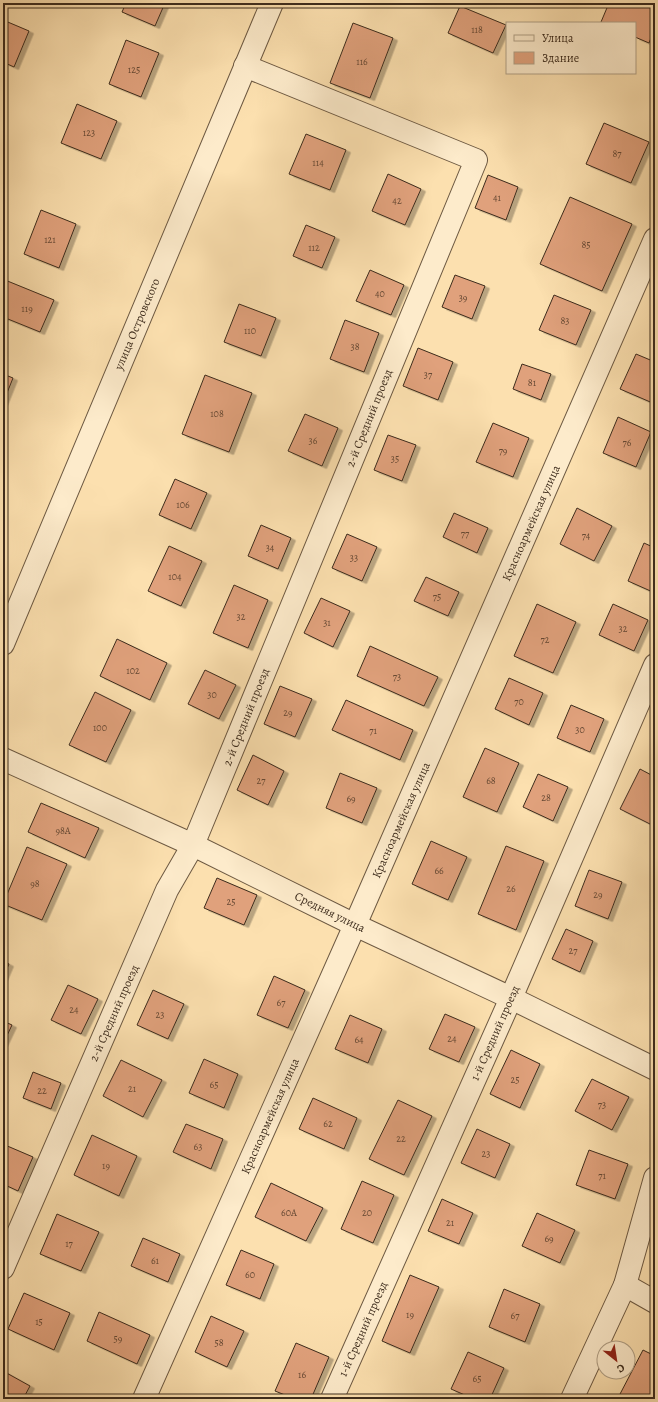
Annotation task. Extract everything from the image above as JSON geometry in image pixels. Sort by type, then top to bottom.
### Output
[{"type":"street","name":"улица Островского","points":[[3,644],[272,3]]},
{"type":"street","name":"2-й Средний проезд","points":[[3,1268],[167,890],[193,845],[476,160],[245,66]]},
{"type":"street","name":"Красноармейская улица","points":[[144,1399],[355,925],[655,239]]},
{"type":"street","name":"1-й Средний проезд","points":[[332,1399],[511,998],[655,665]]},
{"type":"street","name":"Средняя улица","points":[[3,760],[193,845],[355,925],[511,998],[655,1069]]},
{"type":"street","points":[[572,1399],[625,1285],[655,1178]]},
{"type":"street","points":[[625,1285],[655,1302]]},
{"type":"building","points":[[126,3],[165,3],[155,26],[122,12]]},
{"type":"building","points":[[609,3],[655,3],[655,28],[649,43],[636,37],[636,22],[601,22]]},
{"type":"building","points":[[460,6],[506,25],[493,53],[448,33]]},
{"type":"building","points":[[3,20],[29,31],[14,67],[3,62]]},
{"type":"building","points":[[353,23],[393,38],[370,98],[330,83]]},
{"type":"building","points":[[126,40],[159,53],[141,97],[109,84]]},
{"type":"building","points":[[77,104],[117,121],[101,159],[61,143]]},
{"type":"building","points":[[604,123],[649,142],[631,183],[586,164]]},
{"type":"building","points":[[306,134],[346,150],[330,190],[289,174]]},
{"type":"building","points":[[388,174],[421,189],[405,225],[372,211]]},
{"type":"building","points":[[488,175],[518,187],[506,220],[475,208]]},
{"type":"building","points":[[570,197],[632,224],[602,291],[540,264]]},
{"type":"building","points":[[41,210],[76,224],[59,268],[24,254]]},
{"type":"building","points":[[306,225],[335,237],[322,268],[293,256]]},
{"type":"building","points":[[370,270],[404,285],[391,315],[356,301]]},
{"type":"building","points":[[455,275],[485,286],[472,319],[442,307]]},
{"type":"building","points":[[5,280],[54,300],[40,332],[3,317],[3,285]]},
{"type":"building","points":[[554,295],[591,310],[576,345],[539,330]]},
{"type":"building","points":[[239,304],[276,318],[261,356],[224,342]]},
{"type":"building","points":[[345,320],[379,333],[364,372],[330,359]]},
{"type":"building","points":[[418,348],[453,362],[438,400],[403,386]]},
{"type":"building","points":[[636,354],[655,362],[655,404],[620,389]]},
{"type":"building","points":[[522,364],[551,374],[541,400],[513,389]]},
{"type":"building","points":[[3,374],[13,378],[3,403]]},
{"type":"building","points":[[205,375],[252,393],[229,452],[182,434]]},
{"type":"building","points":[[305,414],[338,428],[322,466],[288,451]]},
{"type":"building","points":[[618,417],[651,432],[636,467],[603,453]]},
{"type":"building","points":[[493,423],[529,438],[513,477],[476,462]]},
{"type":"building","points":[[388,435],[416,445],[402,481],[374,470]]},
{"type":"building","points":[[175,479],[207,493],[191,529],[159,515]]},
{"type":"building","points":[[577,508],[612,526],[594,561],[560,544]]},
{"type":"building","points":[[454,513],[488,528],[477,553],[443,537]]},
{"type":"building","points":[[261,525],[291,538],[278,569],[248,556]]},
{"type":"building","points":[[347,534],[377,547],[362,581],[332,568]]},
{"type":"building","points":[[644,543],[655,548],[655,593],[628,581]]},
{"type":"building","points":[[169,546],[202,561],[181,606],[148,591]]},
{"type":"building","points":[[426,577],[459,592],[448,616],[414,601]]},
{"type":"building","points":[[234,585],[268,600],[248,648],[213,633]]},
{"type":"building","points":[[321,598],[350,611],[333,647],[304,633]]},
{"type":"building","points":[[537,604],[576,622],[553,673],[514,656]]},
{"type":"building","points":[[613,604],[648,620],[634,651],[599,635]]},
{"type":"building","points":[[117,639],[167,663],[150,700],[100,676]]},
{"type":"building","points":[[370,646],[438,677],[424,706],[357,676]]},
{"type":"building","points":[[205,670],[236,685],[219,719],[188,704]]},
{"type":"building","points":[[509,678],[543,693],[529,725],[495,709]]},
{"type":"building","points":[[280,686],[312,699],[295,737],[264,724]]},
{"type":"building","points":[[95,692],[131,710],[106,762],[69,745]]},
{"type":"building","points":[[346,700],[413,730],[400,760],[332,730]]},
{"type":"building","points":[[571,705],[604,719],[590,752],[557,738]]},
{"type":"building","points":[[485,748],[519,763],[497,812],[463,797]]},
{"type":"building","points":[[253,755],[284,771],[268,805],[237,790]]},
{"type":"building","points":[[640,769],[655,777],[655,819],[652,825],[620,809]]},
{"type":"building","points":[[340,773],[377,788],[362,823],[326,808]]},
{"type":"building","points":[[538,774],[568,787],[553,821],[523,807]]},
{"type":"building","points":[[41,803],[99,828],[85,858],[28,832]]},
{"type":"building","points":[[431,841],[467,857],[448,900],[412,884]]},
{"type":"building","points":[[506,846],[544,861],[516,930],[478,914]]},
{"type":"building","points":[[27,847],[67,864],[42,920],[3,904]]},
{"type":"building","points":[[589,870],[622,882],[608,919],[575,906]]},
{"type":"building","points":[[217,878],[257,895],[244,925],[204,908]]},
{"type":"building","points":[[566,929],[593,941],[580,972],[552,959]]},
{"type":"building","points":[[3,961],[9,964],[3,978]]},
{"type":"building","points":[[274,976],[305,990],[288,1028],[257,1015]]},
{"type":"building","points":[[68,985],[98,999],[81,1034],[51,1020]]},
{"type":"building","points":[[153,990],[184,1004],[168,1039],[137,1025]]},
{"type":"building","points":[[445,1014],[475,1027],[459,1062],[429,1049]]},
{"type":"building","points":[[350,1015],[382,1029],[368,1063],[335,1049]]},
{"type":"building","points":[[3,1021],[12,1025],[3,1044]]},
{"type":"building","points":[[511,1050],[540,1064],[520,1108],[490,1094]]},
{"type":"building","points":[[204,1059],[238,1074],[224,1108],[189,1093]]},
{"type":"building","points":[[121,1060],[162,1080],[143,1117],[103,1096]]},
{"type":"building","points":[[33,1072],[61,1083],[51,1109],[23,1098]]},
{"type":"building","points":[[592,1079],[629,1097],[612,1130],[575,1111]]},
{"type":"building","points":[[313,1098],[357,1118],[344,1149],[299,1129]]},
{"type":"building","points":[[398,1100],[432,1116],[404,1175],[369,1159]]},
{"type":"building","points":[[186,1124],[223,1139],[211,1169],[173,1152]]},
{"type":"building","points":[[477,1129],[510,1144],[495,1178],[461,1163]]},
{"type":"building","points":[[92,1135],[137,1156],[119,1196],[74,1175]]},
{"type":"building","points":[[5,1145],[33,1157],[18,1191],[3,1184],[3,1150]]},
{"type":"building","points":[[589,1150],[628,1164],[615,1199],[576,1185]]},
{"type":"building","points":[[362,1181],[394,1195],[373,1243],[341,1229]]},
{"type":"building","points":[[271,1183],[323,1208],[306,1241],[255,1217]]},
{"type":"building","points":[[442,1199],[473,1213],[459,1244],[428,1231]]},
{"type":"building","points":[[537,1213],[575,1230],[560,1263],[522,1246]]},
{"type":"building","points":[[57,1214],[99,1232],[81,1271],[40,1254]]},
{"type":"building","points":[[143,1238],[180,1254],[168,1282],[131,1266]]},
{"type":"building","points":[[241,1250],[274,1264],[260,1299],[226,1285]]},
{"type":"building","points":[[410,1275],[439,1287],[410,1353],[382,1341]]},
{"type":"building","points":[[504,1289],[540,1304],[525,1342],[489,1327]]},
{"type":"building","points":[[24,1293],[70,1313],[54,1350],[8,1329]]},
{"type":"building","points":[[99,1312],[150,1335],[137,1364],[87,1341]]},
{"type":"building","points":[[211,1316],[244,1331],[227,1367],[195,1352]]},
{"type":"building","points":[[296,1343],[329,1357],[311,1399],[295,1399],[275,1391]]},
{"type":"building","points":[[643,1350],[655,1356],[655,1399],[624,1399],[619,1396],[627,1380],[636,1380],[636,1363]]},
{"type":"building","points":[[468,1352],[504,1368],[490,1399],[474,1399],[451,1389]]},
{"type":"building","points":[[3,1371],[30,1386],[23,1399],[3,1399]]}]
